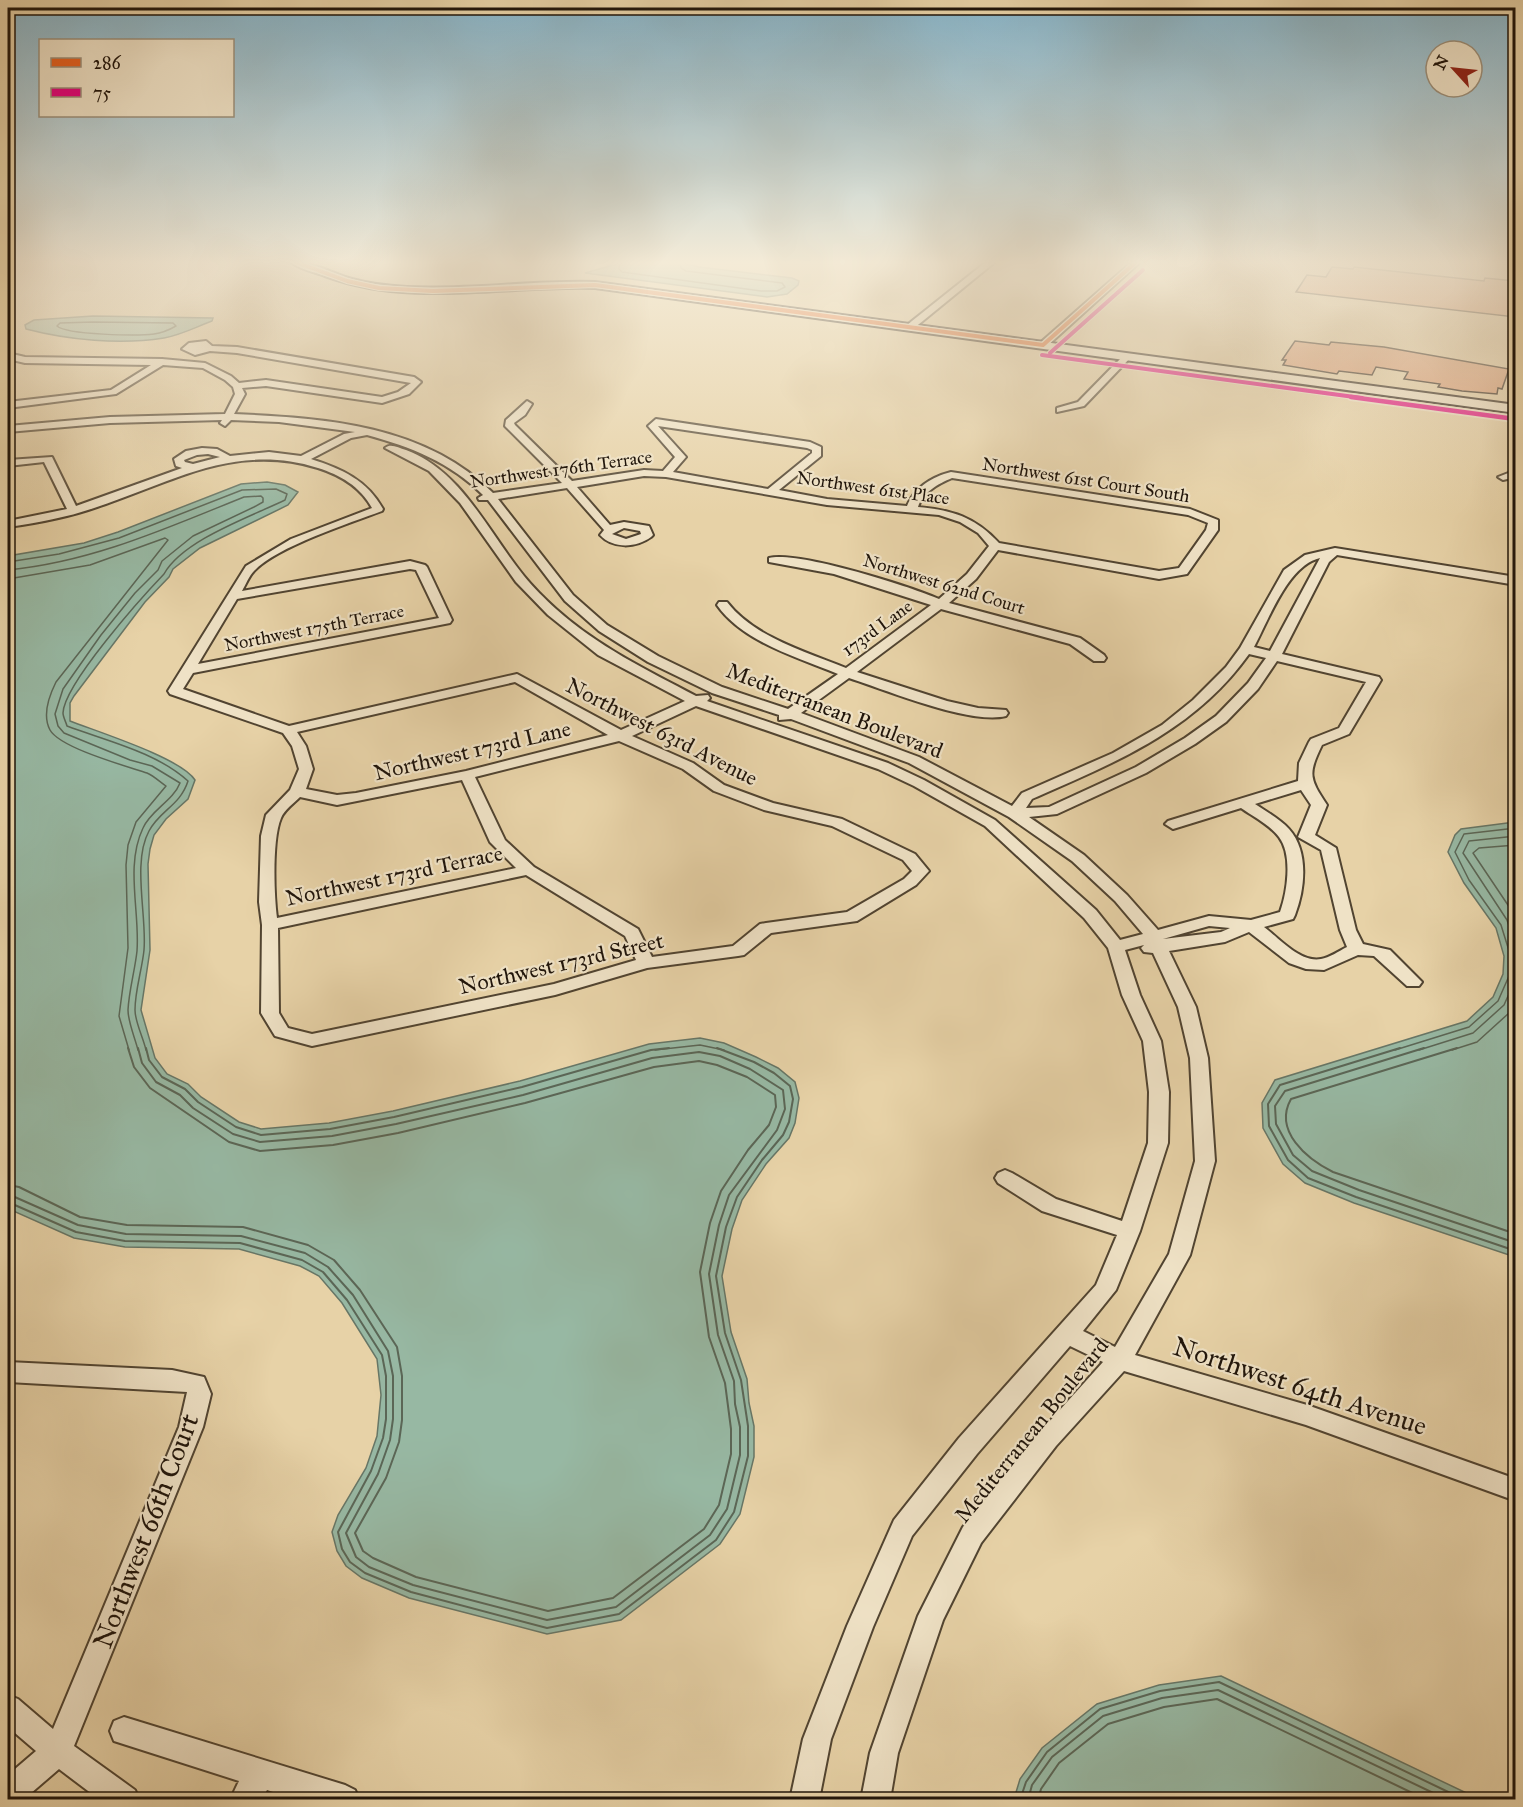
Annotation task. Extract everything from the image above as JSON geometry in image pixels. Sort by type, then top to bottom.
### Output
[{"type":"street","points":[[1053,346],[1515,409]]},
{"type":"street","points":[[210,348],[237,350],[411,379],[416,382],[395,397],[382,400],[266,383],[239,390]]},
{"type":"street","points":[[205,366],[237,350]]},
{"type":"street","points":[[8,356],[25,360],[162,362],[205,366],[228,378],[239,390]]},
{"type":"street","points":[[1060,410],[1082,404],[1128,356]]},
{"type":"street","points":[[8,367],[25,360]]},
{"type":"street","points":[[8,405],[112,392],[162,362]]},
{"type":"street","points":[[226,420],[239,390]]},
{"type":"street","points":[[527,404],[522,413],[509,422],[510,426],[569,484],[610,529]]},
{"type":"street","name":"Mediterranean Boulevard","points":[[8,429],[110,420],[226,420],[290,428],[357,441],[409,455],[433,469],[464,501],[520,579],[552,612],[603,652],[696,702],[883,766],[919,783],[990,823],[1090,914],[1116,946],[1131,995],[1152,1041],[1159,1092],[1158,1143],[1129,1231],[1105,1290],[968,1446],[903,1528],[860,1626],[817,1739],[804,1800]]},
{"type":"street","name":"Mediterranean Boulevard","points":[[8,436],[226,420]]},
{"type":"street","name":"Northwest 176th Terrace","points":[[464,501],[644,473],[666,474],[681,457],[653,426],[656,422],[810,445],[817,449],[817,454],[772,491]]},
{"type":"street","points":[[302,460],[357,441]]},
{"type":"street","points":[[317,463],[357,441]]},
{"type":"street","name":"Mediterranean Boulevard","points":[[357,441],[412,444],[469,475],[491,497],[569,598],[603,628],[653,659],[717,690],[790,714],[914,760],[1014,813],[1078,858],[1121,898],[1156,942],[1187,1007],[1199,1058],[1205,1161],[1179,1255],[1120,1360],[1048,1439],[972,1535],[931,1616],[884,1753],[875,1800]]},
{"type":"street","points":[[8,524],[73,511],[225,458],[255,453],[317,463],[355,480],[370,493],[378,509],[332,525],[249,568],[175,691],[288,730],[299,746],[306,769],[297,792],[274,814],[269,836],[267,902],[270,925]]},
{"type":"street","points":[[8,463],[48,459],[73,511]]},
{"type":"street","points":[[1503,477],[1515,473]]},
{"type":"street","name":"Northwest 61st Place","points":[[666,474],[839,504],[941,512],[964,520],[982,531],[995,546]]},
{"type":"street","name":"Northwest 61st Court South","points":[[912,508],[914,502],[938,478],[951,475],[1190,512],[1214,522],[1212,530],[1183,571],[1172,574],[1159,575],[995,546]]},
{"type":"street","name":"173rd Lane","points":[[767,726],[790,714],[910,624],[942,605],[982,568],[995,546]]},
{"type":"street","points":[[990,823],[1014,813],[1052,811],[1142,770],[1221,719],[1253,687],[1274,656],[1324,560],[1335,551]]},
{"type":"street","points":[[1014,813],[1027,796],[1118,756],[1167,728],[1198,703],[1231,670],[1246,649],[1288,573],[1309,557],[1335,551],[1515,581]]},
{"type":"street","name":"Northwest 62nd Court","points":[[773,560],[800,562],[827,568],[926,597],[942,605],[1075,641],[1099,658]]},
{"type":"street","name":"Northwest 175th Terrace","points":[[187,670],[446,620],[421,567],[410,565],[233,596]]},
{"type":"street","points":[[723,605],[732,617],[774,643],[846,673],[944,704],[978,712],[1001,713]]},
{"type":"street","points":[[1246,649],[1374,680],[1344,730],[1316,742],[1306,763],[1305,784],[1319,806],[1306,837]]},
{"type":"street","name":"Northwest 63rd Avenue","points":[[288,730],[517,678],[620,736],[688,766],[719,788],[769,807],[837,822],[909,857],[921,871]]},
{"type":"street","name":"Northwest 173rd Lane","points":[[297,792],[337,800],[466,775],[620,736],[696,702],[717,690]]},
{"type":"street","points":[[466,775],[498,842],[528,870],[632,933],[646,963]]},
{"type":"street","points":[[1173,824],[1305,784]]},
{"type":"street","points":[[1116,946],[1225,937],[1251,925],[1278,919],[1288,912],[1294,895],[1290,842],[1287,835],[1244,803]]},
{"type":"street","points":[[1290,842],[1306,837],[1328,848],[1348,930],[1356,949]]},
{"type":"street","name":"Northwest 173rd Terrace","points":[[270,925],[528,870]]},
{"type":"street","name":"Northwest 173rd Street","points":[[270,925],[270,1013],[281,1032],[312,1040],[555,989],[646,963],[738,951],[766,928],[851,917],[910,882],[921,871]]},
{"type":"street","points":[[1251,925],[1295,959],[1306,964],[1324,965],[1356,949],[1384,954],[1413,982]]},
{"type":"street","points":[[1005,1178],[1049,1205],[1129,1231]]},
{"type":"street","name":"Northwest 64th Avenue","points":[[1068,1334],[1120,1360],[1307,1415],[1515,1490]]},
{"type":"street","name":"Northwest 66th Court","points":[[8,1372],[172,1380],[196,1384],[199,1394],[192,1427],[58,1751]]},
{"type":"street","points":[[8,1709],[58,1751],[125,1800]]},
{"type":"street","points":[[124,1731],[345,1800]]},
{"type":"street","points":[[8,1792],[58,1751]]},
{"type":"street","points":[[244,1800],[261,1773]]},
{"type":"water","points":[[267,482],[285,485],[298,492],[288,505],[200,548],[173,569],[169,577],[145,602],[70,703],[70,721],[174,763],[195,780],[188,799],[166,819],[154,835],[148,864],[150,950],[141,1010],[155,1058],[167,1074],[188,1084],[201,1097],[239,1122],[261,1129],[329,1123],[393,1111],[520,1081],[649,1044],[700,1038],[724,1043],[756,1057],[778,1068],[795,1082],[799,1098],[795,1123],[789,1138],[766,1164],[742,1200],[732,1229],[722,1276],[731,1332],[747,1379],[754,1426],[754,1457],[740,1514],[720,1544],[621,1620],[547,1634],[409,1598],[362,1578],[346,1566],[337,1551],[332,1532],[338,1515],[366,1468],[377,1436],[381,1395],[377,1359],[342,1303],[319,1276],[300,1266],[239,1249],[125,1247],[74,1238],[11,1210],[8,1205],[8,556],[84,543],[241,484]]},
{"type":"water","points":[[1516,822],[1515,1257],[1354,1203],[1305,1183],[1283,1164],[1263,1128],[1262,1103],[1275,1080],[1467,1021],[1493,997],[1503,974],[1504,956],[1496,928],[1464,883],[1448,852],[1455,835],[1461,829]]},
{"type":"water","points":[[1221,1676],[1479,1799],[1014,1799],[1020,1779],[1042,1748],[1097,1704],[1159,1685]]},
{"type":"building","points":[[1291,346],[1377,346],[1509,369],[1502,389],[1498,388],[1497,394],[1462,391],[1438,387],[1440,384],[1404,379],[1408,372],[1376,367],[1372,375],[1339,371],[1337,374],[1283,365],[1286,360],[1282,360]]},
{"type":"transit line","name":"75","points":[[1050,353],[1057,346]]},
{"type":"transit line","name":"75","points":[[1042,355],[1515,419]]}]
